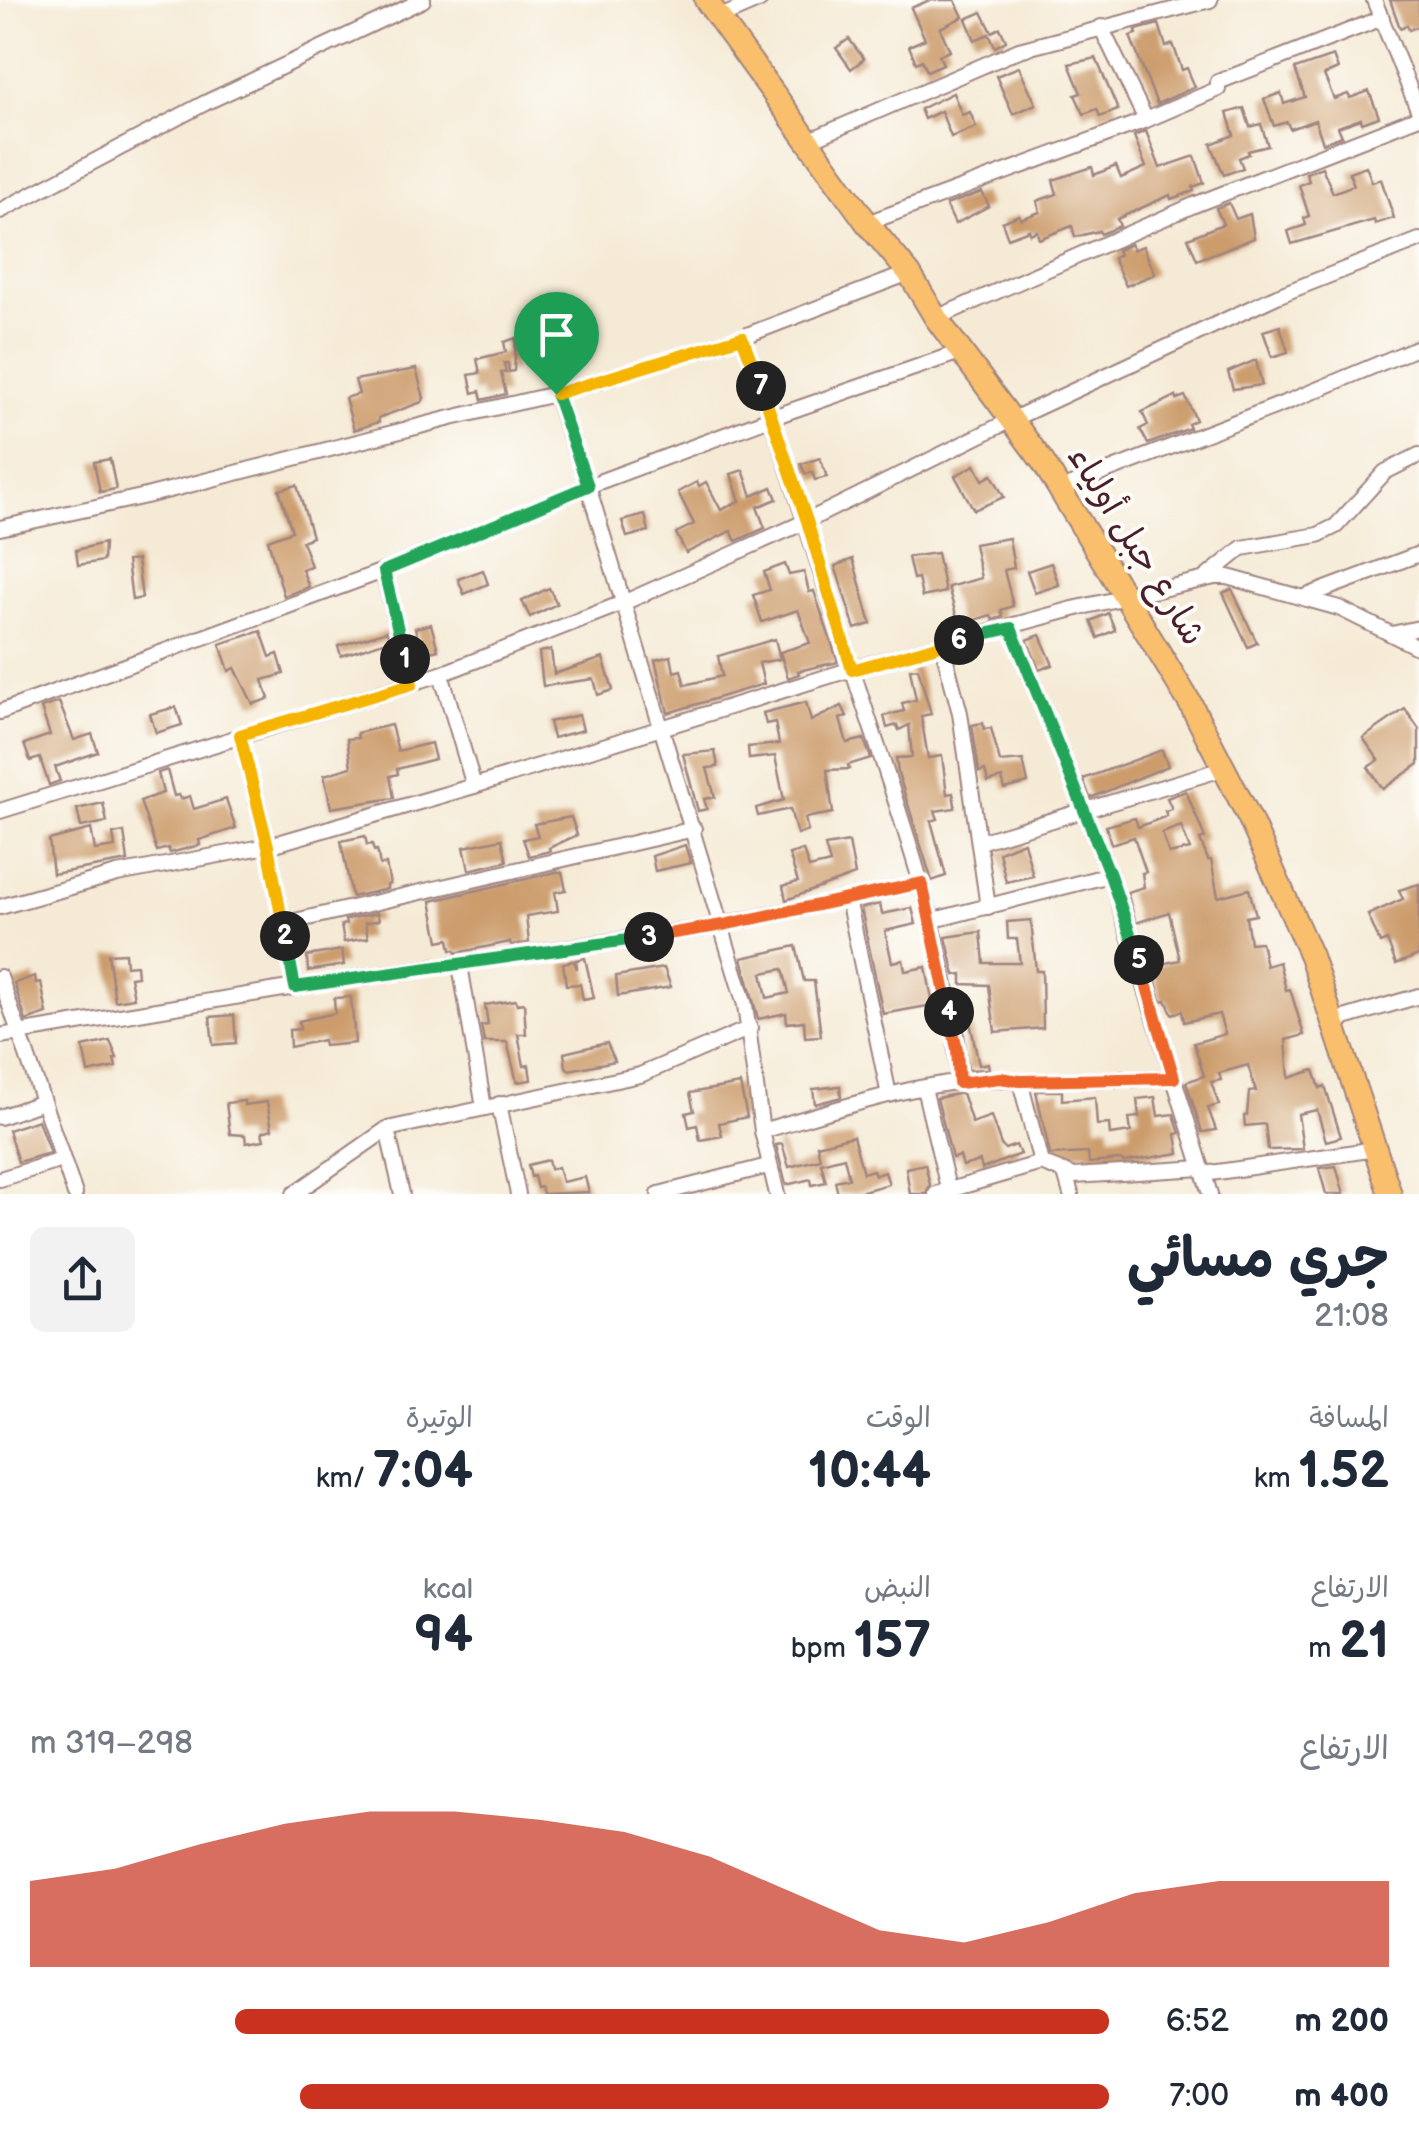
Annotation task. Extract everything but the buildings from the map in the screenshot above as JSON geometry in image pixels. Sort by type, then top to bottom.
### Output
[{"type":"highway","name":"شارع جبل أولياء","points":[[712,9],[867,223],[909,273],[936,318],[1061,489],[1128,596],[1226,768],[1284,891],[1334,1021],[1390,1194]]},
{"type":"street","points":[[0,211],[208,102],[423,0]]},
{"type":"street","points":[[712,9],[760,0]]},
{"type":"street","points":[[808,142],[1018,50],[1210,0]]},
{"type":"street","points":[[936,318],[1194,204],[1419,115],[1374,0]]},
{"type":"street","points":[[867,223],[1146,120],[1218,89],[1218,82],[1382,18]]},
{"type":"street","points":[[1101,26],[1146,120]]},
{"type":"street","points":[[0,811],[412,684],[623,603],[807,521],[1277,296],[1419,240]]},
{"type":"street","points":[[0,528],[146,496],[556,394],[742,337],[909,273]]},
{"type":"street","points":[[742,337],[807,521],[922,883],[957,1049],[959,1083]]},
{"type":"street","points":[[1061,489],[1419,347]]},
{"type":"street","points":[[0,712],[384,571],[588,486],[772,417],[963,352]]},
{"type":"street","points":[[556,394],[723,925],[750,1028],[762,1131],[776,1194]]},
{"type":"street","points":[[1203,579],[1242,548],[1318,535],[1336,526],[1385,472],[1419,455]]},
{"type":"street","points":[[1307,596],[1419,554]]},
{"type":"street","points":[[384,571],[412,684]]},
{"type":"street","points":[[0,907],[116,874],[268,846],[942,644],[1203,579],[1228,576],[1307,596],[1362,618],[1419,648]]},
{"type":"street","points":[[1011,628],[1110,875],[1210,1194]]},
{"type":"street","points":[[1392,634],[1419,628]]},
{"type":"street","points":[[942,644],[960,714],[988,906]]},
{"type":"street","points":[[440,674],[474,786]]},
{"type":"street","points":[[240,735],[268,846],[295,987]]},
{"type":"street","points":[[979,842],[1226,768]]},
{"type":"street","points":[[282,924],[694,829]]},
{"type":"street","points":[[930,921],[1110,875]]},
{"type":"street","points":[[0,1036],[295,987],[723,925],[922,883]]},
{"type":"street","points":[[848,899],[890,1095]]},
{"type":"street","points":[[460,965],[491,1106],[518,1194]]},
{"type":"street","points":[[0,978],[75,1194]]},
{"type":"street","points":[[1334,1021],[1419,996]]},
{"type":"street","points":[[294,1194],[387,1129],[640,1075],[750,1028]]},
{"type":"street","points":[[762,1131],[890,1095],[959,1083],[1000,1078],[1174,1078]]},
{"type":"street","points":[[1020,1081],[1041,1162]]},
{"type":"street","points":[[924,1088],[942,1191],[1041,1162],[1079,1176],[1203,1171],[1376,1149]]},
{"type":"street","points":[[0,1117],[42,1102]]},
{"type":"street","points":[[387,1129],[402,1194]]},
{"type":"street","points":[[0,1179],[62,1160]]},
{"type":"street","points":[[659,1194],[701,1189],[768,1166]]},
{"type":"street","points":[[1065,1173],[1071,1194]]},
{"type":"route","points":[[742,337],[807,521],[852,670],[1011,628],[1110,875],[1174,1078],[1000,1078],[959,1083],[957,1049],[922,883],[723,925],[295,987],[268,846],[240,735],[412,684],[384,571],[588,486],[556,394],[742,337]]}]
